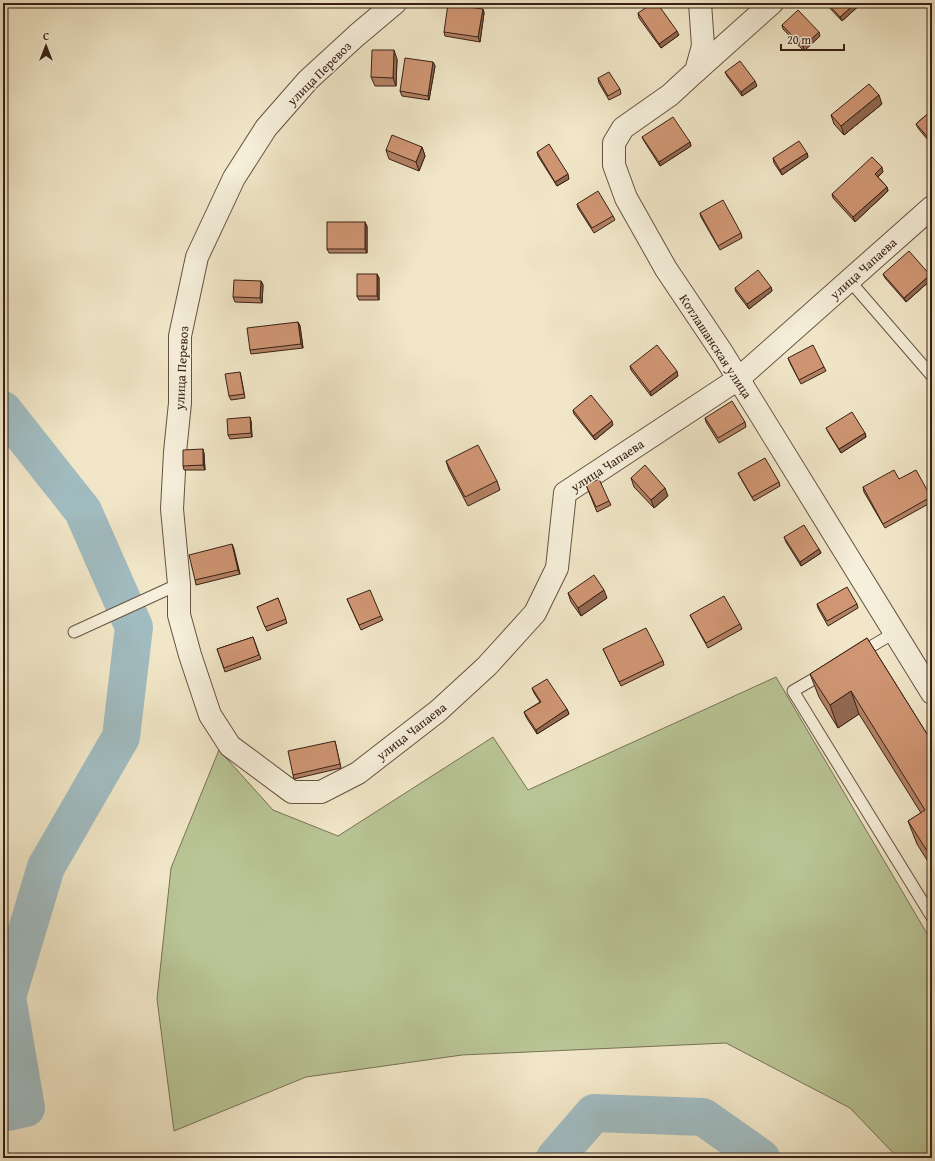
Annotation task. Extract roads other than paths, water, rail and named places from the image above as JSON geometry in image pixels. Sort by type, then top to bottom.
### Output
[{"type":"street","name":"улица Перевоз","points":[[270,777],[230,746],[210,715],[170,588],[175,452],[180,402],[180,336],[197,257],[234,178],[266,128],[308,80],[357,35],[395,3]]},
{"type":"street","name":"Котлашанская улица","points":[[700,3],[703,46],[696,70],[670,95],[624,128],[614,143],[614,165],[626,198],[666,269],[723,354],[932,693]]},
{"type":"street","points":[[696,70],[772,3]]},
{"type":"street","name":"улица Чапаева","points":[[270,777],[292,792],[321,792],[358,773],[438,711],[488,666],[535,613],[557,568],[565,493],[738,379],[932,206]]},
{"type":"lane","points":[[849,280],[932,376]]},
{"type":"lane","points":[[74,632],[170,588]]},
{"type":"lane","points":[[854,656],[894,633]]},
{"type":"lane","points":[[833,668],[793,691],[932,917]]},
{"type":"waterway","points":[[3,410],[83,511],[134,627],[121,737],[46,867],[7,997],[26,1108],[3,1113]]},
{"type":"waterway","points":[[555,1158],[594,1113],[703,1117],[761,1158]]}]
